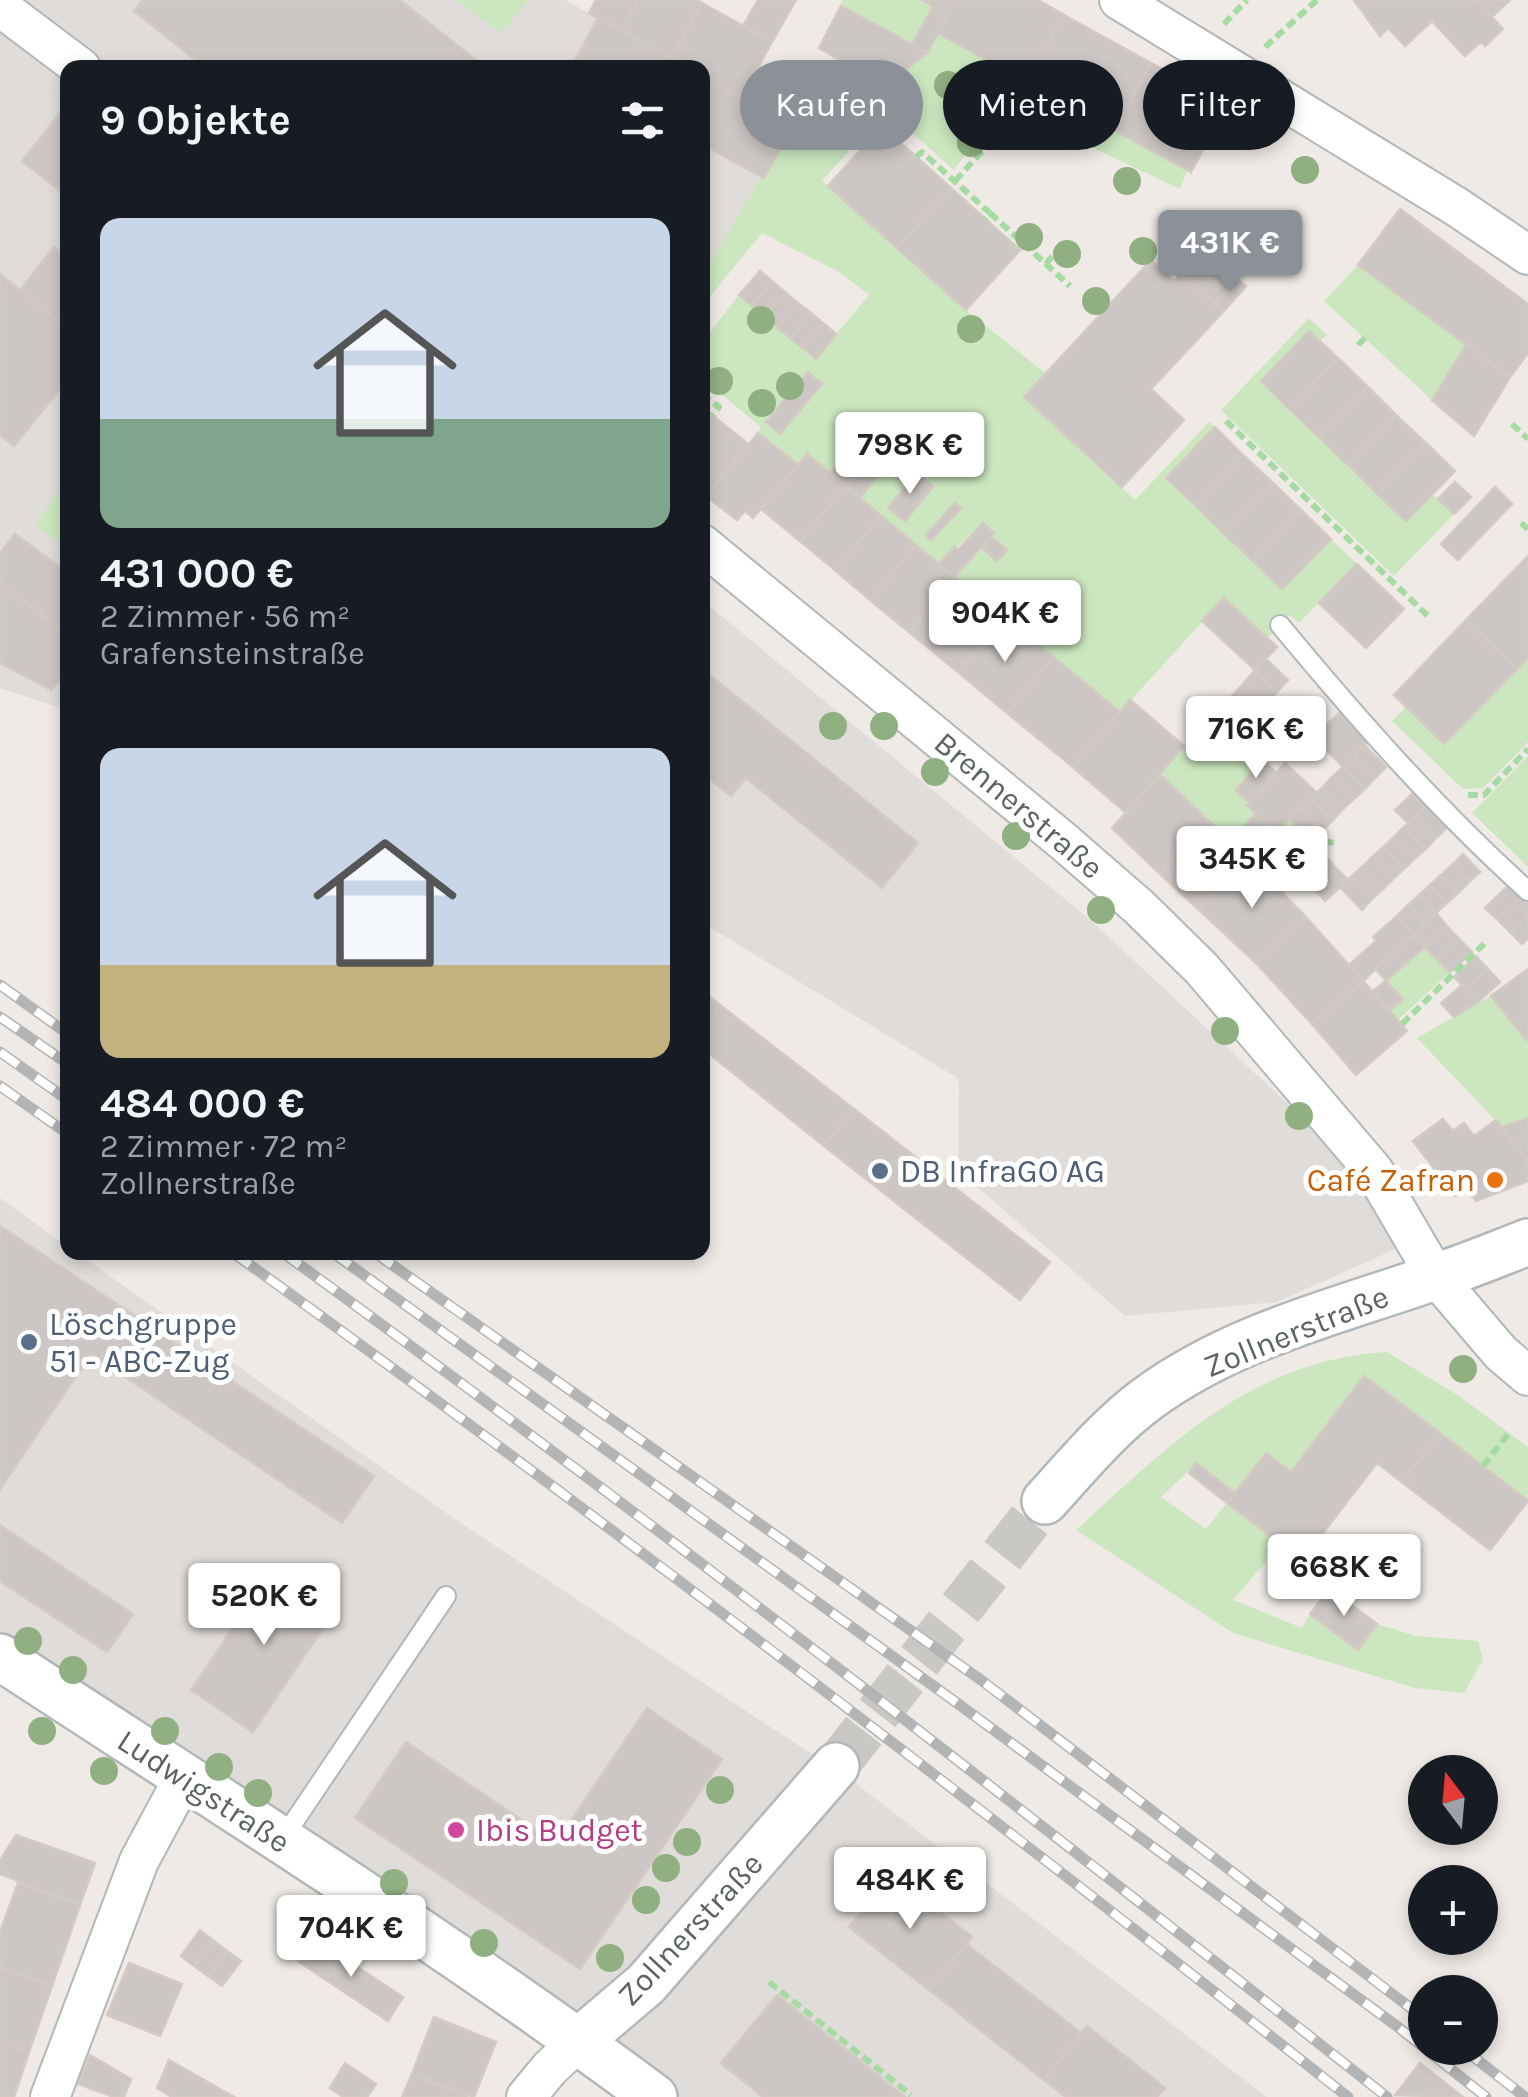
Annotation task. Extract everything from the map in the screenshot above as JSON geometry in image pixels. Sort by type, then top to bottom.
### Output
[{"type":"street","points":[[1119,0],[1219,60]]},
{"type":"street","points":[[0,6],[71,60]]},
{"type":"street","points":[[1295,106],[1525,246]]},
{"type":"street","name":"Brennerstraße","points":[[710,551],[1139,906],[1202,968],[1374,1171],[1436,1277],[1500,1353],[1528,1376]]},
{"type":"street","name":"Zollnerstraße","points":[[1045,1502],[1106,1434],[1149,1398],[1195,1370],[1305,1319],[1436,1277],[1528,1242]]},
{"type":"street","name":"Ludwigstraße","points":[[0,1657],[281,1841],[654,2097]]},
{"type":"street","name":"Zollnerstraße","points":[[579,2042],[646,1984],[836,1766]]},
{"type":"street","points":[[50,2097],[139,1861],[184,1777]]},
{"type":"street","points":[[526,2097],[579,2042]]},
{"type":"lane","points":[[1280,625],[1346,705],[1483,850],[1528,890]]},
{"type":"lane","points":[[281,1841],[446,1596]]},
{"type":"path","points":[[1252,60],[1317,0]]},
{"type":"path","points":[[955,181],[983,150]]},
{"type":"path","points":[[922,152],[988,216],[1070,286]]},
{"type":"path","points":[[1046,264],[1062,244]]},
{"type":"path","points":[[710,400],[719,407],[712,415]]},
{"type":"path","points":[[1226,422],[1430,618]]},
{"type":"path","points":[[1512,424],[1528,439]]},
{"type":"path","points":[[1521,523],[1528,529]]},
{"type":"path","points":[[1461,794],[1484,795],[1528,749]]},
{"type":"path","points":[[1280,890],[1295,875],[1289,868],[1318,841],[1337,842]]},
{"type":"path","points":[[1402,1024],[1488,940]]},
{"type":"path","points":[[1483,1466],[1508,1433]]},
{"type":"path","points":[[769,1982],[910,2095]]},
{"type":"shaded area","points":[[0,0],[565,0],[675,60],[60,60],[60,708],[0,688]]},
{"type":"shaded area","points":[[710,80],[740,96],[740,150],[778,150],[710,264]]},
{"type":"shaded area","points":[[710,607],[1088,918],[1341,1153],[1411,1242],[1277,1302],[1125,1316],[958,1170],[959,1079],[710,927]]},
{"type":"shaded area","points":[[0,1198],[60,1241],[60,1260],[87,1260],[459,1522],[851,1780],[1267,2097],[637,2097],[0,1671]]},
{"type":"green space","points":[[457,0],[528,0],[501,33]]},
{"type":"green space","points":[[842,0],[922,0],[933,7],[912,44],[841,6]]},
{"type":"green space","points":[[938,33],[987,60],[943,60],[943,150],[968,150],[954,170],[923,143],[923,60],[911,60]]},
{"type":"green space","points":[[1123,136],[1187,171],[1180,189],[1097,150],[1123,150]]},
{"type":"green space","points":[[778,150],[850,150],[822,181],[966,310],[1045,373],[1024,397],[1135,500],[1209,422],[1215,427],[1166,479],[1282,589],[1331,539],[1357,564],[1299,623],[1290,615],[1267,639],[1224,598],[1120,712],[954,577],[982,548],[997,561],[1007,550],[991,537],[994,533],[983,523],[939,564],[860,498],[892,458],[863,434],[830,473],[807,454],[798,465],[758,433],[761,427],[710,385],[710,332],[739,295],[816,359],[869,295],[839,272],[762,233],[710,296],[710,263]]},
{"type":"green space","points":[[1358,265],[1466,345],[1432,400],[1324,301]]},
{"type":"green space","points":[[1309,318],[1327,335],[1320,341],[1309,331],[1261,382],[1406,520],[1432,494],[1454,514],[1394,576],[1221,410]]},
{"type":"green space","points":[[60,490],[60,544],[35,524]]},
{"type":"green space","points":[[1528,657],[1528,742],[1483,788],[1463,789],[1392,721],[1406,707],[1444,743]]},
{"type":"green space","points":[[1211,718],[1258,765],[1236,789],[1256,814],[1236,835],[1254,850],[1290,819],[1307,837],[1265,875],[1160,775]]},
{"type":"green space","points":[[1528,756],[1528,867],[1472,813]]},
{"type":"green space","points":[[1425,947],[1450,972],[1398,1020],[1390,1010],[1403,999],[1386,981]]},
{"type":"green space","points":[[1491,996],[1528,1039],[1528,1118],[1502,1127],[1417,1038]]},
{"type":"green space","points":[[1387,1352],[1459,1396],[1528,1447],[1528,1501],[1440,1433],[1291,1472],[1265,1454],[1235,1493],[1196,1464],[1161,1497],[1206,1529],[1227,1503],[1281,1544],[1233,1600],[1302,1628],[1310,1614],[1358,1650],[1377,1624],[1416,1636],[1478,1641],[1483,1660],[1464,1693],[1415,1688],[1233,1633],[1076,1530],[1180,1438],[1254,1389],[1294,1371],[1338,1358]]},
{"type":"building","points":[[143,0],[400,0],[476,60],[196,60],[134,11]]},
{"type":"building","points":[[596,0],[638,0],[621,30],[589,13]]},
{"type":"building","points":[[638,0],[702,3],[671,58],[621,30]]},
{"type":"building","points":[[758,0],[796,0],[772,42],[743,26]]},
{"type":"building","points":[[922,0],[957,0],[948,15]]},
{"type":"building","points":[[957,0],[1038,0],[1064,15],[1038,60],[986,60],[938,33]]},
{"type":"building","points":[[1354,0],[1476,0],[1503,29],[1485,46],[1481,42],[1465,56],[1432,21],[1405,46],[1388,28],[1380,36]]},
{"type":"building","points":[[1476,0],[1510,0],[1492,17]]},
{"type":"building","points":[[702,3],[772,42],[762,60],[740,60],[740,96],[710,80],[710,60],[671,58]]},
{"type":"building","points":[[841,6],[927,53],[918,60],[840,60],[819,48]]},
{"type":"building","points":[[933,7],[948,15],[927,53],[912,44]]},
{"type":"building","points":[[1064,15],[1146,60],[1143,77],[1123,114],[1123,60],[1038,60]]},
{"type":"building","points":[[598,18],[674,60],[575,60]]},
{"type":"building","points":[[1143,77],[1143,146],[1123,135],[1123,114]]},
{"type":"building","points":[[710,80],[740,96],[740,150],[779,150],[764,178],[710,148]]},
{"type":"building","points":[[60,113],[60,191],[22,161]]},
{"type":"building","points":[[860,150],[909,150],[951,188],[897,248],[828,186]]},
{"type":"building","points":[[1151,150],[1203,150],[1191,172]]},
{"type":"building","points":[[951,188],[1020,250],[966,310],[897,248]]},
{"type":"building","points":[[1400,209],[1528,304],[1528,353],[1510,377],[1358,265]]},
{"type":"building","points":[[1196,242],[1237,279],[1215,304],[1173,267]]},
{"type":"building","points":[[54,247],[60,252],[60,322],[20,290]]},
{"type":"building","points":[[1151,260],[1174,281],[1181,273],[1223,312],[1151,389],[1184,420],[1122,487],[1024,397]]},
{"type":"building","points":[[760,271],[772,281],[752,306],[739,295]]},
{"type":"building","points":[[0,274],[60,322],[60,389],[14,446],[0,435]]},
{"type":"building","points":[[1237,279],[1246,286],[1223,312],[1215,304]]},
{"type":"building","points":[[772,281],[785,292],[764,317],[752,306]]},
{"type":"building","points":[[785,292],[798,303],[777,327],[764,317]]},
{"type":"building","points":[[798,303],[811,313],[790,338],[777,327]]},
{"type":"building","points":[[811,313],[823,323],[803,348],[790,338]]},
{"type":"building","points":[[823,323],[836,334],[816,359],[803,348]]},
{"type":"building","points":[[1309,331],[1338,358],[1289,409],[1261,381]]},
{"type":"building","points":[[1466,345],[1510,377],[1474,436],[1432,400]]},
{"type":"building","points":[[1338,358],[1368,387],[1319,437],[1289,409]]},
{"type":"building","points":[[808,372],[822,384],[780,434],[766,422]]},
{"type":"building","points":[[1368,387],[1396,415],[1348,465],[1319,437]]},
{"type":"building","points":[[710,413],[748,444],[710,491]]},
{"type":"building","points":[[1396,415],[1426,443],[1377,494],[1348,465]]},
{"type":"building","points":[[1215,427],[1243,455],[1195,505],[1166,478]]},
{"type":"building","points":[[758,433],[798,465],[753,518],[745,511],[737,520],[710,499],[710,491]]},
{"type":"building","points":[[863,434],[878,446],[846,486],[830,473]]},
{"type":"building","points":[[1426,443],[1455,471],[1406,521],[1377,494]]},
{"type":"building","points":[[878,446],[892,458],[860,498],[846,486]]},
{"type":"building","points":[[807,454],[846,486],[800,541],[761,509]]},
{"type":"building","points":[[1243,455],[1273,483],[1224,534],[1195,505]]},
{"type":"building","points":[[916,474],[933,487],[905,521],[888,508]]},
{"type":"building","points":[[1455,482],[1471,497],[1454,514],[1438,499]]},
{"type":"building","points":[[1273,483],[1301,510],[1252,560],[1224,534]]},
{"type":"building","points":[[846,486],[881,516],[835,570],[800,541]]},
{"type":"building","points":[[1495,487],[1512,504],[1458,560],[1441,544]]},
{"type":"building","points":[[955,503],[961,508],[931,540],[926,535]]},
{"type":"building","points":[[1301,510],[1331,539],[1282,589],[1252,560]]},
{"type":"building","points":[[881,516],[916,545],[870,600],[835,570]]},
{"type":"building","points":[[983,523],[994,533],[954,577],[939,564]]},
{"type":"building","points":[[15,534],[60,567],[59,628],[0,583],[0,553]]},
{"type":"building","points":[[991,537],[1007,550],[997,561],[982,548]]},
{"type":"building","points":[[916,545],[954,577],[909,632],[870,600]]},
{"type":"building","points":[[1528,556],[1528,657],[1517,669],[1466,620]]},
{"type":"building","points":[[1357,564],[1404,609],[1366,648],[1319,603]]},
{"type":"building","points":[[954,577],[1003,617],[958,672],[909,632]]},
{"type":"building","points":[[0,583],[60,628],[60,679],[51,690],[0,663]]},
{"type":"building","points":[[1224,598],[1277,647],[1255,670],[1202,621]]},
{"type":"building","points":[[1003,617],[1053,657],[1007,713],[958,672]]},
{"type":"building","points":[[1466,620],[1517,669],[1444,744],[1394,695]]},
{"type":"building","points":[[1053,657],[1120,712],[1073,767],[1007,713]]},
{"type":"building","points":[[1266,659],[1288,680],[1277,692],[1255,670]]},
{"type":"building","points":[[1255,670],[1277,692],[1266,703],[1244,683]]},
{"type":"building","points":[[710,675],[918,843],[882,888],[746,778],[731,796],[710,779]]},
{"type":"building","points":[[1244,683],[1266,703],[1255,715],[1233,695]]},
{"type":"building","points":[[1233,695],[1255,715],[1244,727],[1222,706]]},
{"type":"building","points":[[1130,700],[1184,746],[1126,813],[1073,767]]},
{"type":"building","points":[[1222,706],[1244,727],[1233,739],[1211,718]]},
{"type":"building","points":[[1340,712],[1369,741],[1343,767],[1314,737]]},
{"type":"building","points":[[1364,745],[1386,767],[1375,778],[1354,756]]},
{"type":"building","points":[[1354,756],[1375,778],[1365,789],[1343,767]]},
{"type":"building","points":[[1262,760],[1276,772],[1249,802],[1236,790]]},
{"type":"building","points":[[1285,763],[1317,793],[1275,832],[1247,805]]},
{"type":"building","points":[[1343,767],[1365,789],[1354,799],[1332,777]]},
{"type":"building","points":[[1160,775],[1209,821],[1160,874],[1112,828]]},
{"type":"building","points":[[1332,777],[1354,799],[1343,809],[1322,788]]},
{"type":"building","points":[[1322,788],[1343,809],[1333,820],[1311,798]]},
{"type":"building","points":[[1413,793],[1426,806],[1408,823],[1395,810]]},
{"type":"building","points":[[1311,798],[1333,820],[1322,831],[1300,809]]},
{"type":"building","points":[[1426,806],[1447,828],[1436,838],[1415,816]]},
{"type":"building","points":[[1300,809],[1322,831],[1311,841],[1290,819]]},
{"type":"building","points":[[1256,814],[1275,832],[1253,851],[1235,835]]},
{"type":"building","points":[[1415,816],[1436,838],[1426,849],[1404,827]]},
{"type":"building","points":[[1209,821],[1247,857],[1198,909],[1160,874]]},
{"type":"building","points":[[1404,827],[1426,849],[1415,858],[1394,837]]},
{"type":"building","points":[[1394,837],[1415,858],[1404,869],[1383,847]]},
{"type":"building","points":[[1317,847],[1327,858],[1305,879],[1294,867]]},
{"type":"building","points":[[1383,847],[1404,869],[1393,879],[1372,857]]},
{"type":"building","points":[[1463,854],[1480,872],[1469,882],[1452,865]]},
{"type":"building","points":[[1247,857],[1306,917],[1256,963],[1198,909]]},
{"type":"building","points":[[1372,857],[1393,879],[1383,889],[1362,867]]},
{"type":"building","points":[[1327,858],[1337,869],[1315,890],[1305,879]]},
{"type":"building","points":[[1452,865],[1469,882],[1458,893],[1441,875]]},
{"type":"building","points":[[1362,867],[1383,889],[1372,899],[1351,877]]},
{"type":"building","points":[[1337,869],[1348,880],[1325,901],[1315,890]]},
{"type":"building","points":[[1441,875],[1458,893],[1447,903],[1430,885]]},
{"type":"building","points":[[1351,877],[1372,899],[1362,910],[1340,887]]},
{"type":"building","points":[[1430,885],[1447,903],[1436,913],[1419,895]]},
{"type":"building","points":[[1509,885],[1521,896],[1498,920],[1485,908]]},
{"type":"building","points":[[1419,895],[1436,913],[1425,924],[1408,905]]},
{"type":"building","points":[[1521,896],[1528,903],[1528,914],[1510,932],[1498,920]]},
{"type":"building","points":[[1408,905],[1425,924],[1413,934],[1397,916]]},
{"type":"building","points":[[1436,913],[1447,926],[1425,947],[1413,934]]},
{"type":"building","points":[[1528,914],[1528,938],[1522,944],[1510,932]]},
{"type":"building","points":[[1397,916],[1413,934],[1363,981],[1349,965]]},
{"type":"building","points":[[1306,917],[1363,981],[1312,1024],[1256,963]]},
{"type":"building","points":[[1447,926],[1459,939],[1437,960],[1425,947]]},
{"type":"building","points":[[1413,934],[1425,947],[1386,981],[1376,969]]},
{"type":"building","points":[[1459,939],[1472,952],[1450,972],[1437,960]]},
{"type":"building","points":[[1476,956],[1488,969],[1466,989],[1454,977]]},
{"type":"building","points":[[1488,969],[1500,982],[1478,1002],[1466,989]]},
{"type":"building","points":[[1528,969],[1528,1039],[1526,1040],[1491,996]]},
{"type":"building","points":[[1363,981],[1407,1031],[1356,1075],[1312,1024]]},
{"type":"building","points":[[1386,981],[1403,999],[1390,1010],[1373,991]]},
{"type":"building","points":[[1462,985],[1478,1002],[1454,1017],[1441,1003]]},
{"type":"building","points":[[710,997],[720,1005],[710,1017]]},
{"type":"building","points":[[720,1005],[854,1109],[824,1146],[710,1054],[710,1017]]},
{"type":"building","points":[[854,1109],[1050,1262],[1020,1300],[824,1146]]},
{"type":"building","points":[[1528,1118],[1528,1162],[1502,1127]]},
{"type":"building","points":[[1443,1119],[1453,1131],[1464,1123],[1474,1136],[1496,1120],[1528,1162],[1528,1181],[1476,1201],[1466,1188],[1455,1196],[1413,1141]]},
{"type":"building","points":[[0,1226],[374,1476],[342,1523],[91,1354],[0,1489]]},
{"type":"building","points":[[1364,1376],[1440,1433],[1402,1482],[1377,1463],[1302,1560],[1227,1503],[1266,1453],[1291,1472]]},
{"type":"building","points":[[1440,1433],[1528,1501],[1490,1550],[1402,1482]]},
{"type":"building","points":[[1196,1463],[1235,1493],[1227,1503],[1189,1473]]},
{"type":"building","points":[[0,1525],[133,1614],[107,1652],[0,1581]]},
{"type":"building","points":[[276,1564],[338,1606],[253,1732],[191,1690]]},
{"type":"building","points":[[1330,1589],[1377,1624],[1358,1650],[1310,1614]]},
{"type":"building","name":"Ibis Budget","points":[[647,1708],[722,1759],[580,1969],[355,1818],[406,1742],[556,1843]]},
{"type":"building","points":[[16,1835],[95,1863],[80,1905],[0,1874],[0,1861]]},
{"type":"building","points":[[892,1874],[972,1937],[929,1990],[849,1927]]},
{"type":"building","points":[[18,1883],[80,1905],[52,1986],[0,1967],[0,1932]]},
{"type":"building","points":[[200,1930],[214,1941],[194,1966],[181,1956]]},
{"type":"building","points":[[315,1939],[403,1997],[388,2021],[299,1962]]},
{"type":"building","points":[[214,1941],[227,1951],[208,1976],[194,1966]]},
{"type":"building","points":[[966,1944],[1081,2033],[1044,2080],[929,1990]]},
{"type":"building","points":[[227,1951],[241,1961],[222,1986],[208,1976]]},
{"type":"building","points":[[129,1963],[182,1984],[160,2036],[107,2015]]},
{"type":"building","points":[[0,1967],[52,1986],[29,2052],[0,2041]]},
{"type":"building","points":[[777,1995],[905,2097],[763,2097],[721,2063]]},
{"type":"building","points":[[434,2017],[496,2042],[474,2097],[412,2074]]},
{"type":"building","points":[[1087,2026],[1165,2088],[1157,2097],[1066,2097],[1044,2080]]},
{"type":"building","points":[[0,2041],[29,2052],[14,2097],[0,2097]]},
{"type":"building","points":[[90,2055],[131,2079],[124,2097],[78,2084]]},
{"type":"building","points":[[169,2060],[234,2097],[172,2097],[157,2088]]},
{"type":"building","points":[[345,2063],[376,2084],[367,2097],[343,2097],[330,2088]]},
{"type":"building","points":[[1418,2065],[1423,2065],[1463,2097],[1395,2095]]},
{"type":"building","points":[[412,2074],[468,2097],[402,2097]]},
{"type":"tunnel","points":[[836,1766],[1045,1501]]},
{"type":"railway","points":[[0,985],[60,1028]]},
{"type":"railway","points":[[0,1017],[60,1058]]},
{"type":"railway","points":[[0,1052],[60,1094]]},
{"type":"railway","points":[[0,1086],[60,1128]]},
{"type":"railway","points":[[243,1260],[795,1668],[1348,2097]]},
{"type":"railway","points":[[293,1260],[701,1563],[1387,2097]]},
{"type":"railway","points":[[343,1260],[957,1703],[1398,2027],[1486,2097]]},
{"type":"railway","points":[[385,1260],[981,1680],[1408,2006]]},
{"type":"railway","points":[[1484,2065],[1525,2097]]},
{"type":"place","name":"DB InfraGO AG","points":[[880,1171]]},
{"type":"place","name":"Café Zafran","points":[[1495,1180]]},
{"type":"place","name":"Löschgruppe 51 - ABC-Zug","points":[[29,1342]]},
{"type":"place","name":"Ibis Budget","points":[[456,1830]]}]
